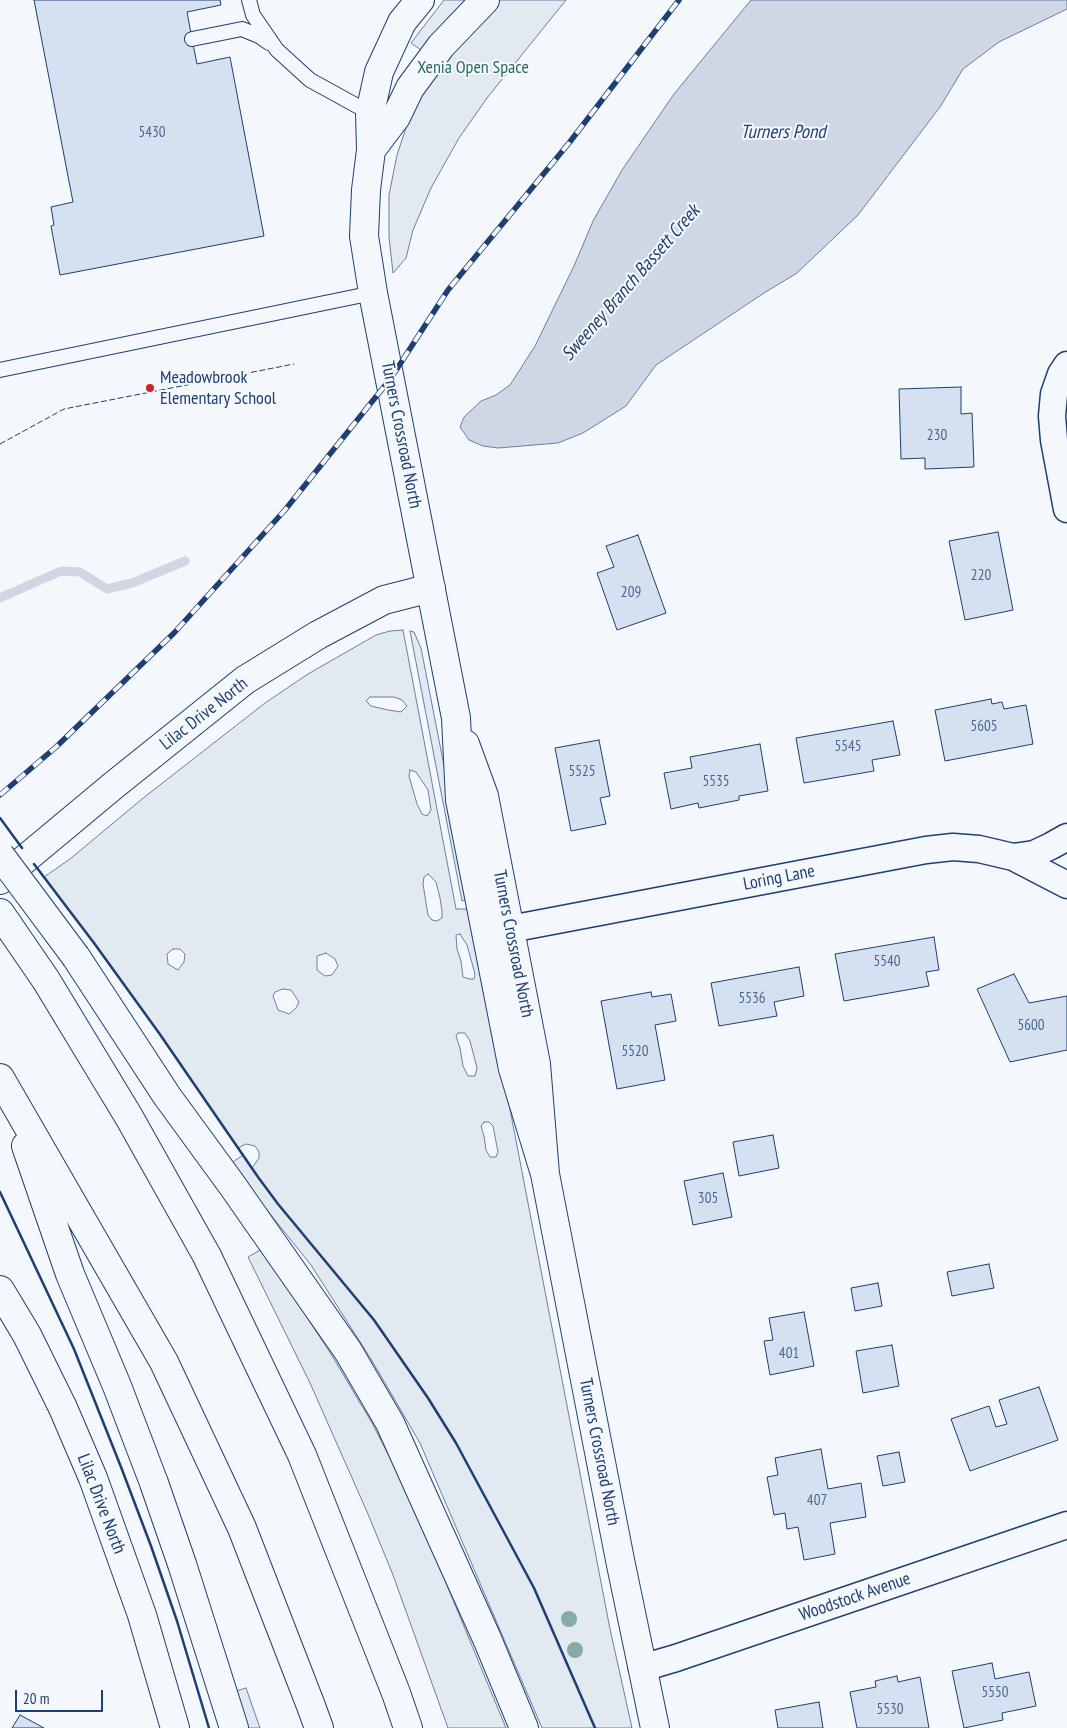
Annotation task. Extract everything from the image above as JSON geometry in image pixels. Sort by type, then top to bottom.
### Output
[{"type":"main road","name":"Turners Crossroad North","points":[[420,0],[402,22],[379,72],[370,113],[372,150],[366,190],[364,236],[373,292],[456,718],[484,796],[498,932],[536,1064],[545,1174],[642,1668],[656,1728]]},
{"type":"main road","name":"Turners Crossroad North","points":[[372,150],[396,117],[410,88],[436,53],[485,0]]},
{"type":"main road","name":"Lilac Drive North","points":[[0,880],[114,785],[245,680],[318,635],[384,600],[431,588]]},
{"type":"main road","points":[[0,855],[76,957],[167,1096],[348,1351],[390,1423],[488,1641],[524,1728]]},
{"type":"main road","points":[[0,913],[46,980],[129,1117],[207,1256],[302,1455],[408,1728]]},
{"type":"main road","points":[[2,1081],[70,1274],[117,1386],[154,1483],[234,1728]]},
{"type":"main road","points":[[2,1081],[164,1362],[242,1528],[319,1728]]},
{"type":"main road","name":"Lilac Drive North","points":[[0,1290],[27,1335],[93,1478],[142,1615],[175,1728]]},
{"type":"street","points":[[1067,365],[1061,374],[1054,394],[1052,416],[1054,440],[1067,509]]},
{"type":"street","points":[[1013,857],[1034,854],[1067,836]]},
{"type":"street","name":"Loring Lane","points":[[498,932],[926,850],[953,847],[979,849],[1013,857],[1067,885]]},
{"type":"street","name":"Woodstock Avenue","points":[[642,1668],[1067,1525]]},
{"type":"lane","points":[[249,0],[253,15],[277,50]]},
{"type":"lane","points":[[242,29],[253,15]]},
{"type":"lane","points":[[192,39],[242,29],[259,36],[310,80],[370,113]]},
{"type":"lane","points":[[0,370],[373,292]]},
{"type":"green space","points":[[444,0],[471,0],[424,52],[411,43]]},
{"type":"green space","name":"Xenia Open Space","points":[[499,0],[566,0],[487,98],[459,138],[431,188],[413,230],[406,258],[393,273],[389,237],[389,195],[397,155],[409,119],[427,83],[465,33]]},
{"type":"green space","points":[[403,630],[456,909],[465,909],[472,912],[610,1629],[632,1728],[542,1728],[420,1443],[371,1359],[311,1265],[230,1164],[243,1155],[252,1168],[259,1158],[259,1152],[255,1146],[246,1144],[238,1148],[159,1033],[44,877],[70,859],[142,799],[265,703],[308,674],[376,635]],"holes":[[[370,697],[394,697],[402,700],[407,706],[401,712],[371,706],[366,701]],[[410,770],[416,772],[428,790],[431,810],[427,816],[422,814],[409,776]],[[428,874],[436,882],[442,911],[442,918],[437,921],[432,920],[428,915],[423,884],[424,877]],[[460,934],[467,945],[475,974],[474,979],[463,977],[456,935]],[[173,949],[180,949],[185,954],[184,962],[178,970],[168,964],[167,954]],[[326,953],[335,959],[338,966],[332,975],[325,976],[317,970],[317,956]],[[283,989],[291,990],[299,1002],[296,1008],[289,1014],[278,1010],[273,996],[275,992]],[[458,1033],[465,1033],[470,1041],[477,1068],[475,1076],[468,1076],[463,1066],[456,1036]],[[484,1122],[489,1122],[493,1126],[498,1152],[496,1157],[490,1157],[486,1150],[481,1126]]]},
{"type":"green space","points":[[410,631],[414,632],[421,648],[470,899],[462,901]]},
{"type":"green space","points":[[262,1249],[331,1354],[388,1454],[432,1549],[506,1728],[448,1728],[393,1575],[368,1514],[310,1383],[248,1257]]},
{"type":"green space","points":[[246,1688],[260,1728],[247,1728],[236,1691]]},
{"type":"water","name":"Turners Pond","points":[[751,0],[1067,0],[1067,9],[999,42],[963,69],[940,107],[858,215],[797,273],[656,365],[626,406],[583,433],[558,443],[498,448],[483,446],[469,440],[460,427],[464,417],[481,401],[496,395],[510,385],[535,346],[574,266],[593,221],[622,170],[674,94]]},
{"type":"building","points":[[34,0],[220,0],[221,5],[187,12],[192,39],[197,64],[230,57],[264,236],[60,275],[51,226],[54,225],[51,207],[73,202]]},
{"type":"building","points":[[961,387],[961,414],[972,413],[974,467],[925,469],[925,458],[901,459],[899,389]]},
{"type":"building","points":[[998,532],[1013,610],[965,620],[949,541]]},
{"type":"building","points":[[638,535],[666,613],[617,630],[597,573],[614,567],[606,546]]},
{"type":"building","points":[[991,699],[992,704],[1002,702],[1004,709],[1026,705],[1033,744],[945,761],[935,710]]},
{"type":"building","points":[[893,721],[900,755],[872,760],[874,771],[804,783],[796,738]]},
{"type":"building","points":[[599,740],[610,796],[600,798],[606,824],[571,831],[555,748]]},
{"type":"building","points":[[760,744],[768,791],[739,796],[739,800],[699,808],[698,803],[671,809],[664,773],[692,768],[690,757]]},
{"type":"building","points":[[934,937],[939,970],[926,972],[929,986],[844,1001],[835,954]]},
{"type":"building","points":[[799,967],[804,996],[774,1002],[777,1016],[719,1026],[711,983]]},
{"type":"building","points":[[1014,974],[1029,1003],[1067,996],[1067,1050],[1010,1062],[977,989]]},
{"type":"building","points":[[651,992],[652,997],[671,994],[676,1021],[655,1025],[665,1080],[617,1089],[601,1001]]},
{"type":"building","points":[[773,1135],[779,1168],[739,1176],[733,1142]]},
{"type":"building","points":[[723,1173],[732,1217],[693,1225],[684,1181]]},
{"type":"building","points":[[989,1264],[994,1288],[952,1296],[947,1272]]},
{"type":"building","points":[[878,1283],[882,1306],[855,1311],[851,1288]]},
{"type":"building","points":[[804,1312],[814,1366],[770,1375],[764,1341],[773,1340],[769,1318]]},
{"type":"building","points":[[892,1345],[899,1386],[863,1393],[856,1351]]},
{"type":"building","points":[[1039,1387],[1058,1440],[970,1471],[951,1419],[989,1406],[996,1427],[1007,1424],[999,1400]]},
{"type":"building","points":[[821,1449],[828,1489],[861,1483],[866,1517],[830,1523],[835,1554],[804,1560],[798,1527],[787,1529],[785,1513],[774,1515],[767,1477],[778,1475],[775,1458]]},
{"type":"building","points":[[899,1452],[905,1482],[883,1486],[877,1456]]},
{"type":"building","points":[[992,1663],[995,1679],[1029,1672],[1036,1706],[1002,1713],[1003,1720],[964,1728],[952,1671]]},
{"type":"building","points":[[897,1676],[898,1682],[920,1677],[929,1728],[857,1728],[850,1692],[876,1687],[875,1681]]},
{"type":"building","points":[[819,1702],[823,1728],[778,1728],[775,1710]]},
{"type":"building","points":[[20,1715],[44,1728],[12,1728]]},
{"type":"waterway","name":"Sweeney Branch Bassett Creek","points":[[0,598],[61,571],[80,572],[107,589],[132,583],[185,561]]},
{"type":"railway","points":[[0,795],[56,747],[174,633],[285,510],[391,378],[448,290],[569,143],[679,0]]},
{"type":"fence","points":[[0,444],[64,409],[294,364]]},
{"type":"wall","points":[[0,818],[22,848]]},
{"type":"wall","points":[[34,864],[159,1033],[258,1177],[374,1320],[428,1398],[456,1443],[534,1588],[595,1728]]},
{"type":"wall","points":[[0,1192],[74,1349],[121,1467],[177,1621],[209,1728]]},
{"type":"place","name":"Meadowbrook Elementary School","points":[[150,388]]}]
